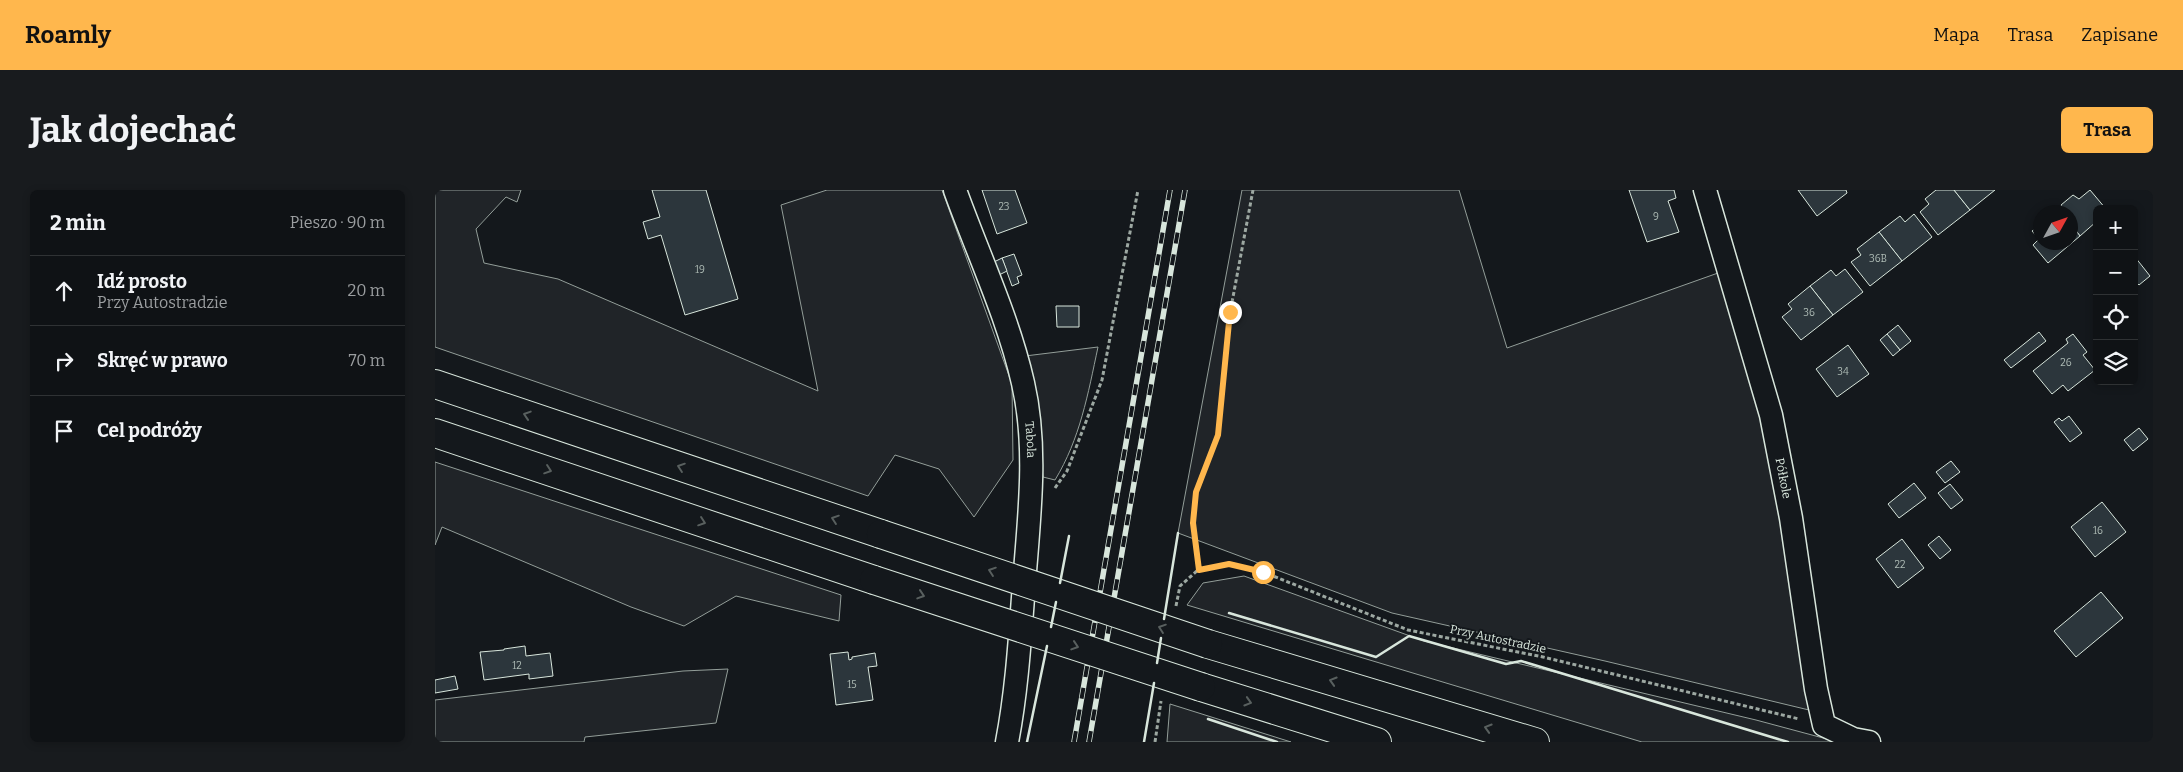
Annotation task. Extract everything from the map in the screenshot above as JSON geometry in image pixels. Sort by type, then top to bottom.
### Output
[{"type":"highway","points":[[435,384],[1209,644],[1535,742]]},
{"type":"highway","points":[[435,433],[874,580],[1201,687],[1377,742]]},
{"type":"street","name":"Tabola","points":[[955,190],[1003,318],[1023,384],[1031,451],[1029,523],[1015,701],[1007,742]]},
{"type":"street","name":"Półkole","points":[[1705,190],[1771,415],[1791,518],[1816,689],[1824,725]]},
{"type":"street","points":[[1824,725],[1853,739],[1869,742]]},
{"type":"path","points":[[1029,523],[1067,471],[1102,380],[1137,190]]},
{"type":"path","points":[[1199,570],[1193,523],[1196,492],[1218,435],[1230,312],[1253,190]]},
{"type":"path","name":"Przy Autostradzie","points":[[1180,586],[1199,570],[1229,564],[1263,572],[1408,630],[1543,657],[1824,725]]},
{"type":"shaded area","points":[[435,190],[521,190],[517,202],[506,197],[476,229],[484,263],[558,279],[818,391],[781,205],[827,190],[942,190],[1012,384],[1013,460],[974,517],[939,469],[895,455],[868,496],[435,347]]},
{"type":"shaded area","points":[[1242,190],[1459,190],[1507,348],[1718,273],[1759,402],[1785,524],[1809,710],[1605,661],[1392,613],[1178,533]]},
{"type":"shaded area","points":[[1098,347],[1082,416],[1071,449],[1055,480],[1043,477],[1037,420],[1025,356]]},
{"type":"shaded area","points":[[435,462],[841,595],[839,621],[736,596],[684,626],[631,607],[442,527],[435,545]]},
{"type":"shaded area","points":[[1244,576],[1424,641],[1756,720],[1838,742],[1642,742],[1187,605],[1203,583]]},
{"type":"shaded area","points":[[728,669],[716,723],[585,737],[584,742],[435,742],[435,700],[683,671]]},
{"type":"shaded area","points":[[1170,704],[1291,742],[1167,742]]},
{"type":"building","points":[[652,190],[706,190],[738,299],[685,315],[661,235],[648,239],[643,222],[660,217]]},
{"type":"building","points":[[982,190],[1015,190],[1027,223],[997,234]]},
{"type":"building","points":[[1629,190],[1674,190],[1676,198],[1668,201],[1679,232],[1647,242]]},
{"type":"building","points":[[1798,190],[1846,190],[1847,193],[1817,216]]},
{"type":"building","points":[[1936,190],[1954,190],[1970,210],[1938,235],[1920,212],[1929,204],[1925,199]]},
{"type":"building","points":[[1954,190],[1995,190],[1970,210]]},
{"type":"building","points":[[2090,190],[2103,205],[2093,205],[2093,225],[2080,236],[2078,233],[2078,205],[2061,205],[2073,195],[2079,199]]},
{"type":"building","points":[[1914,214],[1932,237],[1902,261],[1879,232],[1900,216],[1905,222]]},
{"type":"building","points":[[1879,232],[1902,261],[1870,286],[1851,262],[1861,255],[1857,249]]},
{"type":"building","points":[[2037,250],[2063,250],[2048,263]]},
{"type":"building","points":[[1014,254],[1022,275],[1017,277],[1019,283],[1012,286],[1002,258]]},
{"type":"building","points":[[1002,258],[1007,271],[999,275],[994,262]]},
{"type":"building","points":[[2138,261],[2150,276],[2138,284]]},
{"type":"building","points":[[1845,269],[1863,292],[1833,315],[1810,286],[1831,270],[1836,276]]},
{"type":"building","points":[[1810,286],[1833,315],[1801,340],[1782,317],[1792,309],[1788,304]]},
{"type":"building","points":[[1056,306],[1079,306],[1079,327],[1057,327]]},
{"type":"building","points":[[1898,325],[1911,341],[1900,350],[1887,334]]},
{"type":"building","points":[[2039,332],[2046,341],[2011,368],[2004,360]]},
{"type":"building","points":[[1887,334],[1900,350],[1893,356],[1880,340]]},
{"type":"building","points":[[2073,334],[2087,352],[2083,355],[2093,368],[2093,372],[2068,391],[2063,385],[2052,394],[2033,371],[2068,343],[2066,339]]},
{"type":"building","points":[[1848,345],[1869,374],[1837,397],[1816,369]]},
{"type":"building","points":[[2069,416],[2082,433],[2070,442],[2054,422],[2059,418],[2062,421]]},
{"type":"building","points":[[2139,428],[2148,439],[2133,451],[2124,440]]},
{"type":"building","points":[[1951,461],[1960,472],[1945,483],[1936,472]]},
{"type":"building","points":[[1914,483],[1926,498],[1899,518],[1888,504]]},
{"type":"building","points":[[1950,484],[1963,500],[1951,509],[1938,493]]},
{"type":"building","points":[[2102,502],[2126,532],[2095,557],[2071,527]]},
{"type":"building","points":[[1939,536],[1951,550],[1940,559],[1928,545]]},
{"type":"building","points":[[1902,539],[1924,568],[1898,588],[1876,559]]},
{"type":"building","points":[[2101,592],[2123,618],[2076,657],[2054,631]]},
{"type":"building","points":[[525,646],[526,656],[550,653],[553,676],[529,679],[529,674],[484,680],[480,652]]},
{"type":"building","points":[[848,652],[849,660],[852,657],[875,653],[877,666],[868,667],[873,700],[836,705],[830,654]]},
{"type":"building","points":[[455,676],[458,689],[435,693],[435,680]]},
{"type":"railway","points":[[1074,742],[1170,190]]},
{"type":"railway","points":[[1089,742],[1185,190]]},
{"type":"wall","points":[[1164,619],[1178,533]]},
{"type":"wall","points":[[1060,583],[1069,536]]},
{"type":"wall","points":[[1051,627],[1056,602]]},
{"type":"wall","points":[[1229,613],[1376,657],[1409,636],[1506,664],[1521,661],[1788,742]]},
{"type":"wall","points":[[1157,663],[1161,638]]},
{"type":"wall","points":[[1027,742],[1047,646]]},
{"type":"wall","points":[[1144,742],[1154,683]]},
{"type":"wall","points":[[1208,719],[1277,742]]},
{"type":"route","points":[[1230,312],[1218,435],[1196,492],[1193,523],[1199,570],[1229,564],[1263,572]]}]
